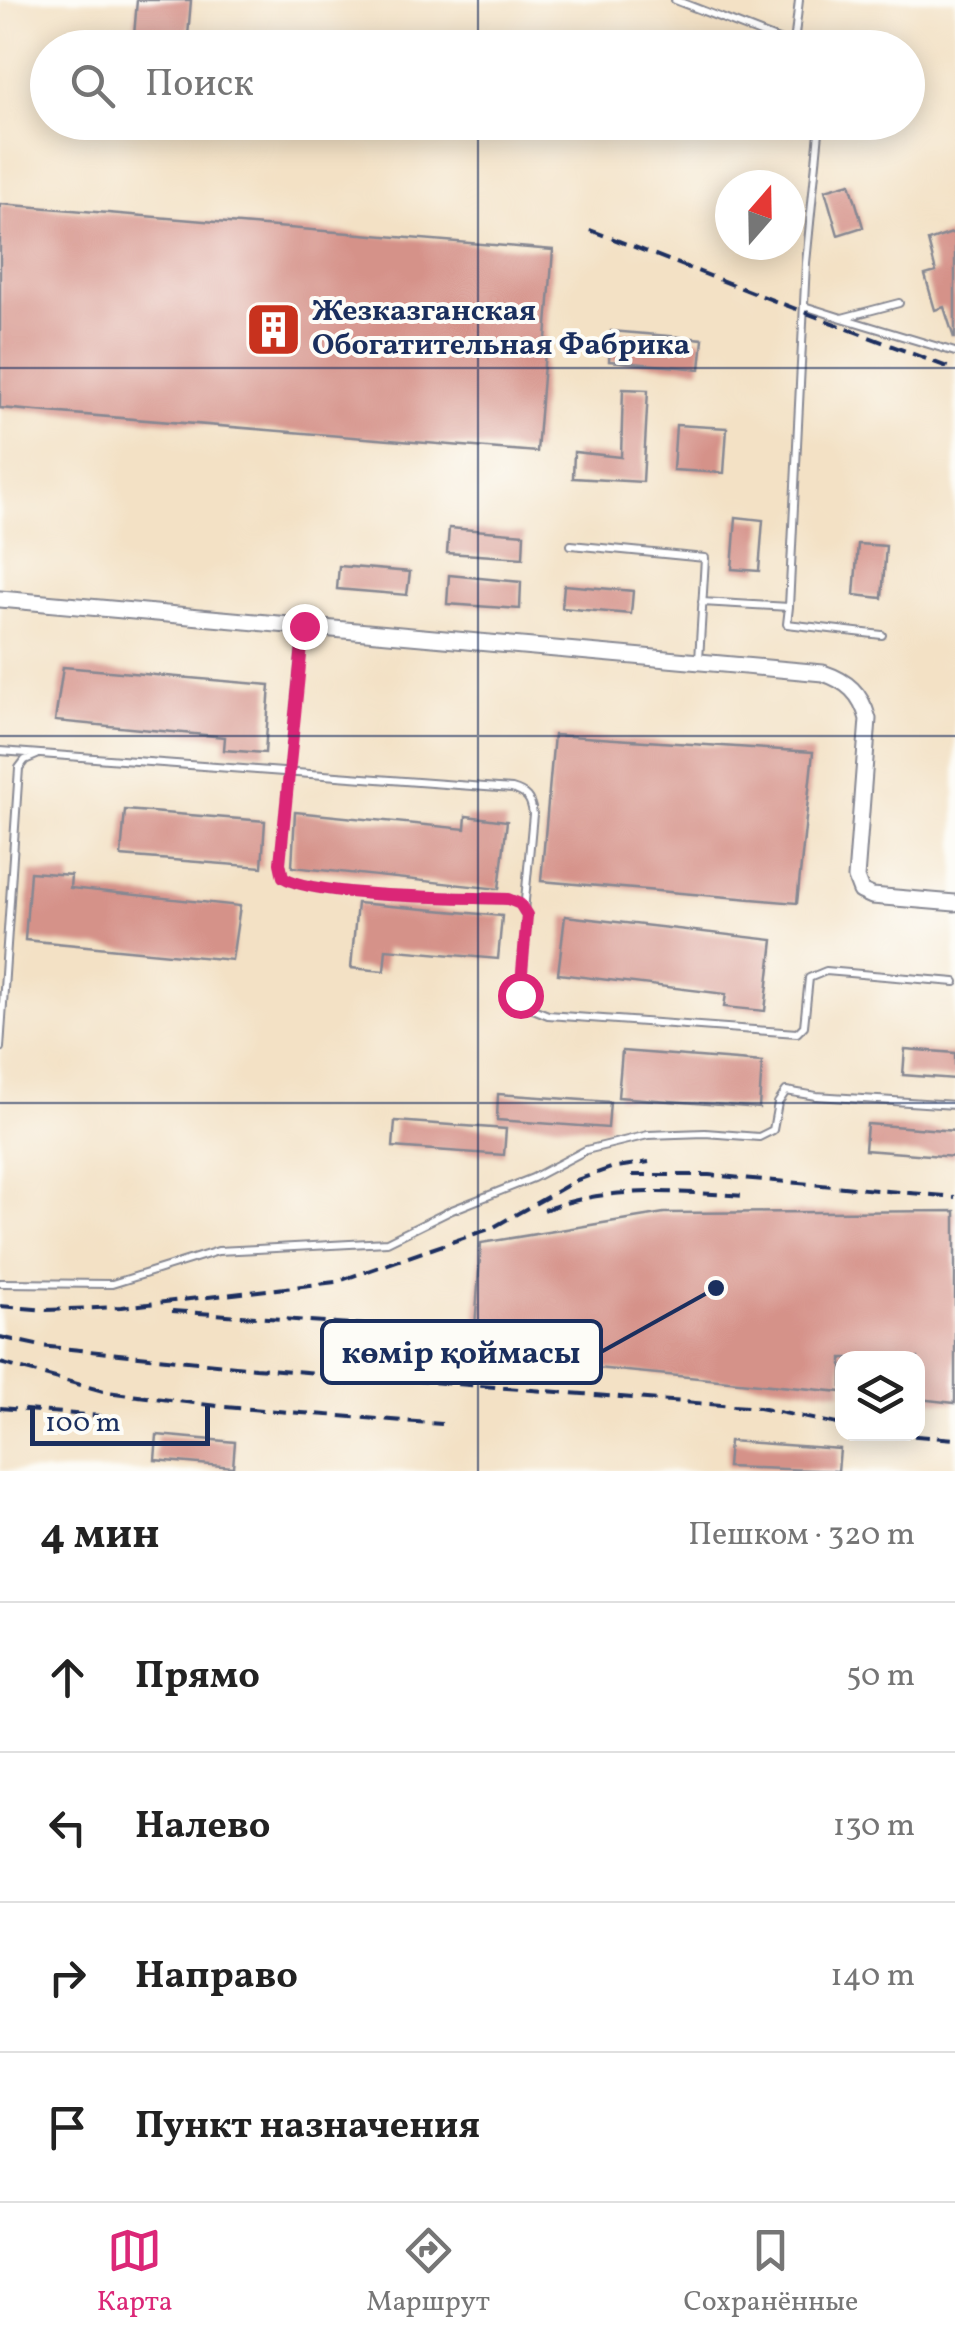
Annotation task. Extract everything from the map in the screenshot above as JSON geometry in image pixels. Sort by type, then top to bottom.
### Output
[{"type":"street","points":[[0,599],[808,671],[844,680],[859,696],[868,719],[858,886],[872,896],[955,903]]},
{"type":"lane","points":[[675,0],[754,30]]},
{"type":"lane","points":[[797,30],[798,0]]},
{"type":"lane","points":[[818,140],[804,306],[788,624],[882,635]]},
{"type":"lane","points":[[842,318],[898,304]]},
{"type":"lane","points":[[804,306],[955,352]]},
{"type":"lane","points":[[571,545],[705,558],[699,661]]},
{"type":"lane","points":[[702,602],[789,606]]},
{"type":"lane","points":[[304,626],[280,863],[283,877],[293,884],[326,890],[508,899],[520,904],[524,911]]},
{"type":"lane","points":[[0,751],[499,786],[526,793],[533,814],[520,995],[528,1007],[548,1015],[797,1033],[804,1026],[809,978],[826,971],[955,982]]},
{"type":"lane","points":[[0,1048],[20,768],[25,760],[38,755]]},
{"type":"lane","points":[[0,1284],[112,1284],[218,1250],[387,1242],[452,1210],[534,1178],[586,1150],[648,1135],[706,1133],[760,1137],[773,1130],[778,1103],[786,1091],[955,1105]]},
{"type":"building","points":[[137,0],[191,0],[188,30],[134,30]]},
{"type":"building","points":[[850,183],[863,227],[838,235],[825,190]]},
{"type":"building","name":"Жезказганская Обогатительная Фабрика","points":[[0,204],[553,250],[537,452],[0,408]]},
{"type":"building","points":[[955,232],[954,338],[944,307],[935,310],[925,275],[936,272],[928,241]]},
{"type":"building","points":[[611,331],[703,339],[700,369],[609,361]]},
{"type":"building","points":[[623,389],[648,390],[643,482],[573,478],[574,452],[621,457]]},
{"type":"building","points":[[676,425],[727,428],[724,473],[673,470]]},
{"type":"building","points":[[736,517],[763,520],[759,571],[732,569]]},
{"type":"building","points":[[449,528],[524,534],[523,558],[447,553]]},
{"type":"building","points":[[858,544],[886,546],[882,598],[854,595]]},
{"type":"building","points":[[339,566],[410,572],[407,595],[337,589]]},
{"type":"building","points":[[449,575],[521,582],[520,609],[447,604]]},
{"type":"building","points":[[564,585],[633,591],[631,614],[562,608]]},
{"type":"building","points":[[63,667],[270,685],[265,753],[224,750],[225,737],[55,721]]},
{"type":"building","points":[[554,735],[813,752],[797,903],[541,881]]},
{"type":"building","points":[[125,810],[265,821],[262,867],[121,856]]},
{"type":"building","points":[[295,812],[465,829],[466,816],[507,821],[499,889],[292,867]]},
{"type":"building","points":[[30,872],[71,875],[70,888],[240,906],[232,960],[25,940]]},
{"type":"building","points":[[357,903],[502,916],[498,959],[386,949],[384,971],[351,968]]},
{"type":"building","points":[[565,916],[773,940],[765,1011],[724,1007],[726,994],[558,974]]},
{"type":"building","points":[[905,1049],[955,1053],[955,1079],[903,1075]]},
{"type":"building","points":[[622,1051],[762,1062],[759,1108],[618,1097]]},
{"type":"building","points":[[498,1094],[610,1102],[608,1128],[497,1120]]},
{"type":"building","points":[[395,1121],[506,1129],[504,1155],[393,1147]]},
{"type":"building","points":[[867,1124],[955,1131],[955,1157],[865,1150]]},
{"type":"building","points":[[955,1211],[955,1403],[925,1400],[925,1351],[835,1351],[835,1391],[473,1356],[481,1243],[664,1213]]},
{"type":"building","points":[[157,1435],[235,1442],[233,1467],[155,1460]]},
{"type":"building","points":[[729,1441],[840,1449],[838,1471],[727,1467]]},
{"type":"railway","points":[[590,230],[955,370]]},
{"type":"railway","points":[[0,1306],[46,1310],[122,1307],[336,1282],[492,1228],[577,1180],[611,1168],[649,1162]]},
{"type":"railway","points":[[632,1175],[709,1175],[955,1197]]},
{"type":"railway","points":[[544,1210],[618,1194],[745,1196]]},
{"type":"railway","points":[[172,1311],[475,1333]]},
{"type":"railway","points":[[0,1337],[41,1346],[255,1368],[759,1408],[835,1424]]},
{"type":"railway","points":[[0,1363],[107,1392],[225,1407],[442,1424]]},
{"type":"railway","points":[[0,1408],[101,1416]]},
{"type":"railway","points":[[925,1437],[955,1439]]},
{"type":"place","name":"Жезказганская Обогатительная Фабрика","points":[[273,329]]},
{"type":"place","name":"көмір қоймасы","points":[[716,1288]]},
{"type":"route","points":[[304,626],[280,863],[283,877],[293,884],[326,890],[508,899],[520,904],[527,915],[527,932],[520,995]]}]
